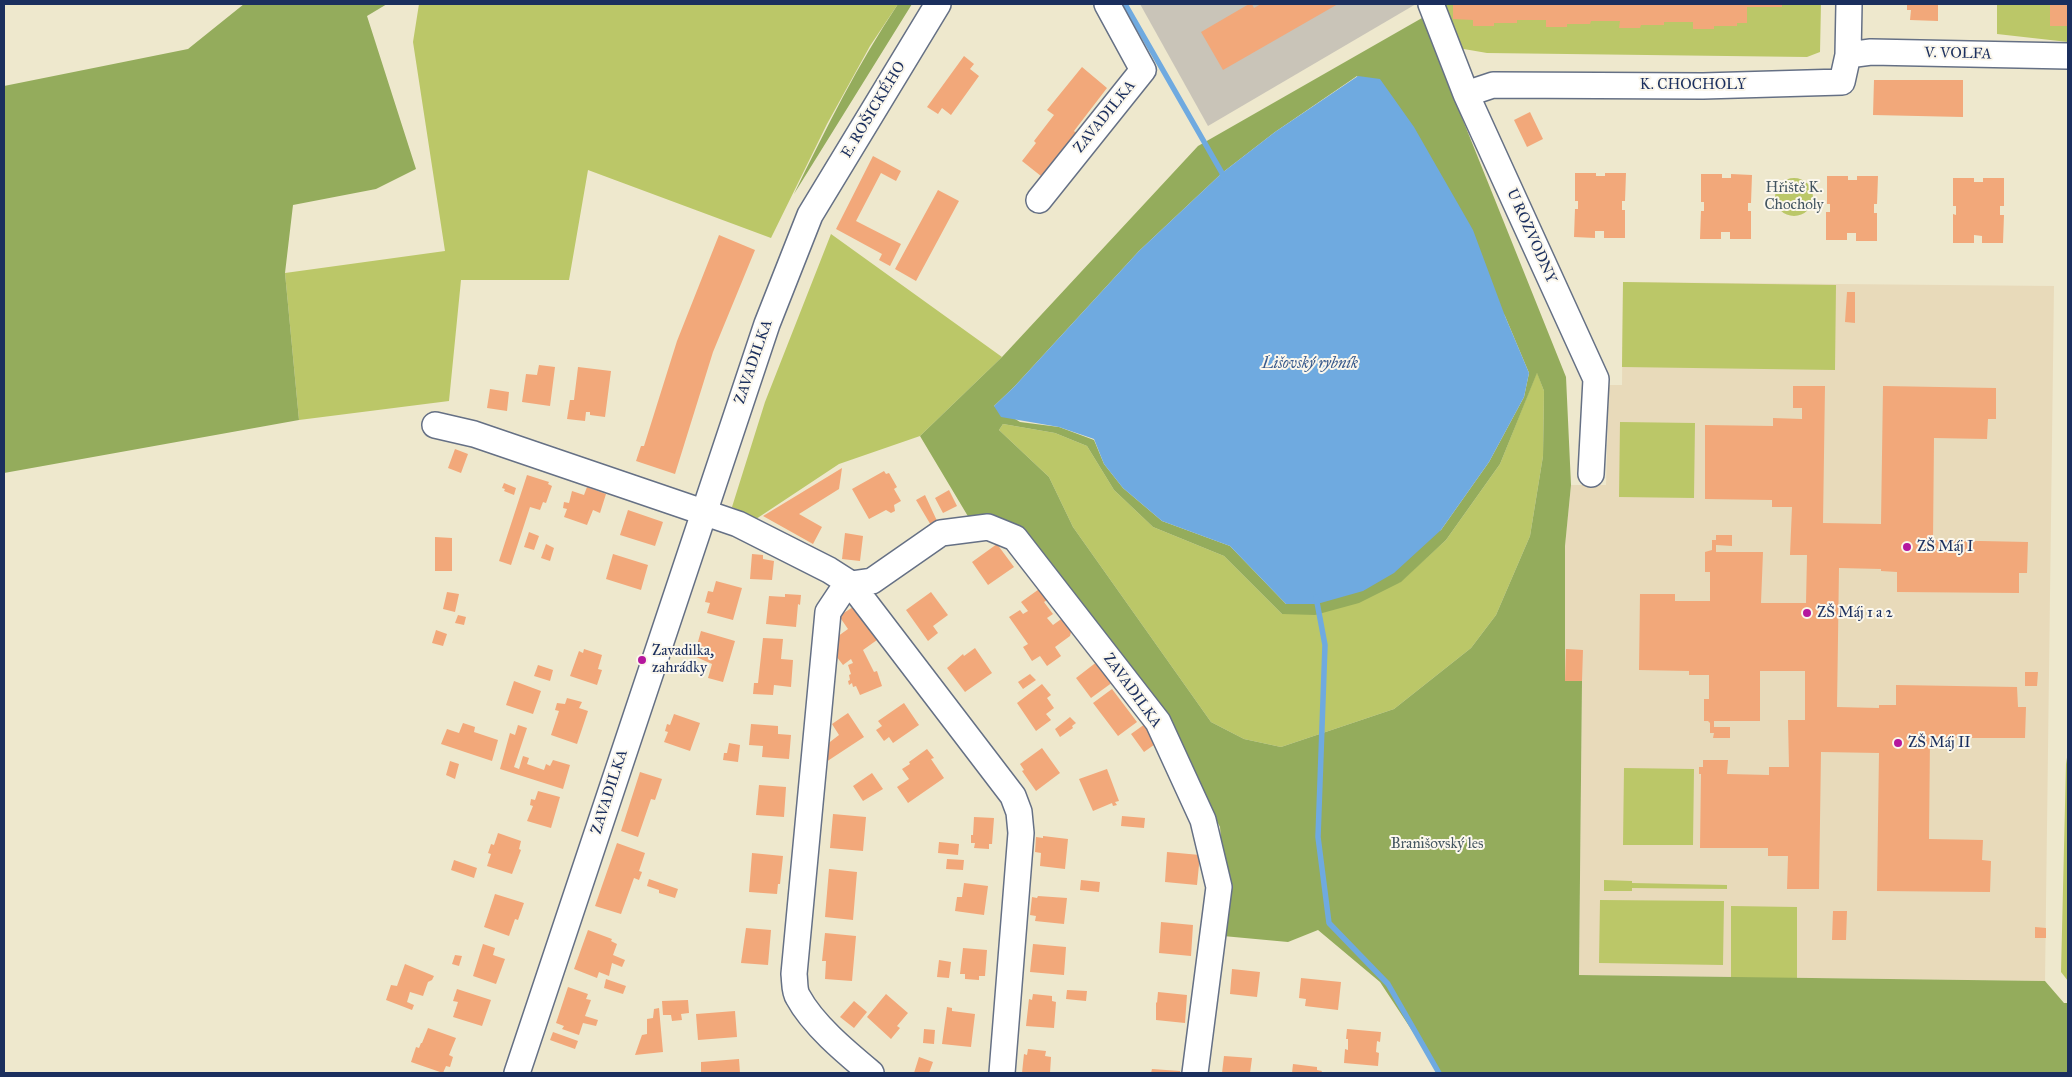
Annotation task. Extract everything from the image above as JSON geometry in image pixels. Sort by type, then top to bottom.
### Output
[{"type":"street","name":"E. ROŠICKÉHO","points":[[810,215],[938,4]]},
{"type":"street","name":"ZAVADILKA","points":[[1039,200],[1143,70],[1107,4]]},
{"type":"street","name":"U ROZVODNY","points":[[1431,4],[1466,94],[1596,380],[1590,474]]},
{"type":"street","name":"K. CHOCHOLY","points":[[1466,94],[1493,85],[1703,86],[1842,82],[1848,55],[1849,4]]},
{"type":"street","name":"V. VOLFA","points":[[1848,55],[1871,52],[2068,56]]},
{"type":"street","name":"ZAVADILKA","points":[[517,1073],[703,511],[767,324],[810,215]]},
{"type":"street","points":[[435,426],[474,434],[738,524],[829,570],[851,584],[1013,796],[1020,812],[1022,832],[1002,1073]]},
{"type":"street","name":"ZAVADILKA","points":[[851,584],[872,581],[940,533],[988,527],[1015,538],[1158,722],[1203,820],[1219,887],[1196,1073]]},
{"type":"street","points":[[851,584],[840,594],[828,612],[794,974],[796,995],[807,1010],[853,1058],[871,1073]]},
{"type":"shaded area","points":[[1140,4],[1416,4],[1208,126]]},
{"type":"shaded area","name":"ZŠ Máj 1 a 2","points":[[1623,282],[2054,286],[2045,981],[1579,975],[1582,681],[1565,681],[1565,546],[1571,485],[1606,485],[1609,385],[1622,385]]},
{"type":"green space","points":[[244,4],[387,4],[367,16],[416,169],[376,189],[293,205],[285,273],[299,420],[4,473],[4,86],[188,49]]},
{"type":"green space","points":[[419,4],[898,4],[870,46],[827,124],[771,238],[588,170],[569,280],[461,280],[449,401],[299,420],[285,273],[445,251],[413,42]]},
{"type":"green space","points":[[898,4],[912,4],[794,194],[856,73]]},
{"type":"green space","points":[[1439,4],[1821,4],[1820,52],[1807,57],[1487,53],[1458,48]]},
{"type":"green space","points":[[1997,4],[2068,4],[2068,42],[1997,34]]},
{"type":"green space","name":"Branišovský les","points":[[1422,18],[1566,377],[1571,485],[1565,546],[1565,680],[1582,681],[1579,975],[2045,981],[2064,1003],[2068,1003],[2068,1073],[1440,1073],[1380,982],[1318,930],[1288,942],[1223,936],[1225,884],[1220,827],[1163,718],[1027,539],[969,518],[920,436],[1002,357],[1198,146]],"holes":[[[1357,76],[1505,316],[1529,373],[1524,397],[1489,462],[1441,530],[1286,604],[1230,546],[1162,521],[1123,488],[1104,464],[1094,440],[1059,427],[1020,422],[994,406],[1014,387],[1139,251],[1222,173],[1275,132]],[[1537,373],[1544,391],[1543,456],[1530,536],[1496,615],[1471,648],[1394,709],[1281,747],[1244,739],[1211,722],[1073,527],[1049,477],[999,430],[1003,424],[1055,433],[1087,446],[1114,490],[1153,527],[1224,556],[1282,614],[1315,615],[1359,603],[1401,582],[1446,540],[1500,464]]]},
{"type":"green space","name":"Hřiště K. Chocholy","points":[[1794,178],[1808,183],[1813,197],[1808,211],[1794,216],[1780,211],[1775,197],[1780,183]]},
{"type":"green space","points":[[831,234],[1002,357],[920,436],[839,464],[756,519],[732,507],[765,402]]},
{"type":"green space","points":[[1623,282],[1836,285],[1835,370],[1622,367]]},
{"type":"green space","points":[[1537,372],[1544,391],[1543,456],[1530,536],[1496,615],[1471,648],[1394,709],[1281,747],[1244,739],[1211,722],[1073,527],[1049,477],[999,430],[1003,424],[1055,433],[1087,446],[1114,490],[1153,527],[1224,556],[1282,614],[1400,582],[1446,540],[1500,464]]},
{"type":"green space","points":[[1620,422],[1695,423],[1694,498],[1619,497]]},
{"type":"green space","points":[[2068,751],[2068,981],[2061,972],[2066,764]]},
{"type":"green space","points":[[1624,768],[1694,769],[1693,845],[1623,845]]},
{"type":"green space","points":[[1604,880],[1632,881],[1632,883],[1727,885],[1727,889],[1632,888],[1632,891],[1604,891]]},
{"type":"green space","points":[[1600,900],[1724,901],[1723,965],[1599,963]]},
{"type":"green space","points":[[1731,906],[1797,907],[1797,978],[1731,978]]},
{"type":"water","name":"Lišovský rybník","points":[[1358,76],[1380,79],[1414,127],[1473,230],[1505,316],[1529,373],[1524,397],[1489,462],[1441,530],[1394,573],[1363,591],[1317,604],[1286,604],[1230,546],[1162,521],[1123,488],[1104,464],[1094,439],[1059,427],[1001,417],[994,406],[1014,387],[1139,251],[1222,173],[1275,132]]},
{"type":"building","points":[[1252,4],[1254,8],[1261,4],[1338,4],[1223,70],[1201,32]]},
{"type":"building","points":[[1453,4],[1782,4],[1782,7],[1747,7],[1747,23],[1737,23],[1737,26],[1714,26],[1714,29],[1693,29],[1693,22],[1664,22],[1664,25],[1641,25],[1640,28],[1619,28],[1620,21],[1591,21],[1590,24],[1567,24],[1567,27],[1546,27],[1546,20],[1517,20],[1517,23],[1494,23],[1494,26],[1473,26],[1473,20],[1453,19]]},
{"type":"building","points":[[1907,4],[1938,4],[1938,21],[1910,20],[1911,10],[1907,10]]},
{"type":"building","points":[[2050,5],[2068,5],[2068,26],[2050,26]]},
{"type":"building","points":[[964,56],[974,64],[970,69],[979,76],[951,115],[942,108],[938,114],[927,107]]},
{"type":"building","points":[[1082,67],[1107,88],[1074,131],[1078,135],[1046,180],[1022,161],[1036,143],[1034,141],[1054,115],[1047,110]]},
{"type":"building","points":[[1874,80],[1963,80],[1963,117],[1873,115]]},
{"type":"building","points":[[1530,112],[1543,139],[1527,147],[1514,120]]},
{"type":"building","points":[[873,156],[901,171],[896,181],[881,173],[856,221],[901,244],[890,266],[879,260],[882,254],[836,229]]},
{"type":"building","points":[[1575,173],[1596,173],[1596,176],[1605,176],[1605,173],[1626,173],[1625,201],[1622,201],[1622,210],[1625,210],[1625,238],[1604,238],[1604,231],[1595,231],[1595,238],[1574,237],[1575,209],[1578,209],[1578,201],[1575,201]]},
{"type":"building","points":[[1701,174],[1722,174],[1722,178],[1731,178],[1731,174],[1752,175],[1751,203],[1748,203],[1748,211],[1751,211],[1751,239],[1730,239],[1730,232],[1721,232],[1721,239],[1700,239],[1701,211],[1704,211],[1704,202],[1701,202]]},
{"type":"building","points":[[1827,176],[1848,176],[1848,180],[1857,180],[1857,176],[1878,176],[1877,204],[1874,204],[1874,213],[1877,213],[1877,241],[1856,241],[1856,233],[1847,233],[1847,240],[1826,240],[1826,212],[1830,212],[1830,204],[1827,204]]},
{"type":"building","points":[[1953,178],[1974,178],[1974,182],[1983,182],[1983,178],[2004,178],[2004,206],[2000,206],[2000,215],[2004,215],[2003,243],[1982,243],[1982,236],[1974,235],[1974,243],[1953,243],[1953,214],[1956,215],[1956,206],[1953,206]]},
{"type":"building","points":[[938,190],[959,201],[916,281],[895,269]]},
{"type":"building","points":[[719,235],[755,250],[713,352],[675,474],[636,461],[641,446],[644,446],[677,341]]},
{"type":"building","points":[[1847,292],[1855,292],[1855,323],[1845,322]]},
{"type":"building","points":[[539,365],[555,367],[550,406],[522,402],[526,374],[537,375]]},
{"type":"building","points":[[578,367],[611,371],[605,417],[590,415],[590,412],[586,412],[585,421],[567,419],[570,400],[574,400]]},
{"type":"building","points":[[1793,386],[1825,386],[1823,523],[1881,524],[1883,386],[1996,388],[1996,419],[1988,419],[1987,439],[1934,438],[1933,540],[2028,542],[2027,573],[2019,573],[2019,593],[1897,592],[1897,572],[1881,571],[1881,569],[1839,568],[1837,707],[1879,708],[1879,705],[1896,705],[1896,685],[2017,687],[2018,707],[2026,707],[2025,738],[1930,738],[1929,839],[1983,840],[1982,860],[1991,861],[1990,892],[1877,891],[1879,753],[1821,752],[1819,889],[1787,889],[1788,856],[1768,856],[1768,848],[1700,848],[1701,774],[1699,774],[1699,767],[1703,767],[1703,760],[1728,760],[1727,774],[1769,775],[1769,767],[1789,767],[1788,720],[1805,720],[1805,671],[1760,671],[1760,721],[1714,721],[1714,727],[1730,727],[1730,738],[1713,738],[1714,733],[1710,733],[1710,723],[1704,721],[1704,699],[1709,699],[1709,675],[1689,675],[1689,671],[1639,670],[1640,594],[1675,594],[1675,601],[1710,601],[1710,572],[1705,572],[1705,552],[1712,550],[1712,540],[1716,540],[1716,535],[1732,535],[1732,546],[1716,545],[1716,552],[1763,552],[1761,603],[1806,603],[1807,555],[1790,555],[1792,507],[1772,507],[1772,500],[1705,499],[1705,425],[1773,426],[1773,418],[1802,419],[1802,408],[1793,408]]},
{"type":"building","points":[[490,389],[509,392],[507,411],[487,408]]},
{"type":"building","points":[[455,449],[468,454],[461,473],[448,468]]},
{"type":"building","points":[[842,468],[839,489],[799,514],[822,527],[813,544],[763,516]]},
{"type":"building","points":[[884,471],[886,474],[889,473],[897,487],[894,489],[901,501],[894,505],[895,511],[891,513],[886,510],[869,519],[852,489]]},
{"type":"building","points":[[527,475],[549,482],[548,484],[552,486],[546,503],[543,502],[540,510],[530,507],[511,565],[499,561]]},
{"type":"building","points":[[504,483],[516,488],[514,495],[504,491],[505,489],[502,488]]},
{"type":"building","points":[[587,487],[606,494],[600,513],[593,510],[587,525],[564,517],[567,509],[563,508],[564,502],[569,503],[572,491],[584,495]]},
{"type":"building","points":[[949,490],[957,506],[943,513],[935,498]]},
{"type":"building","points":[[925,495],[938,523],[932,527],[916,500]]},
{"type":"building","points":[[628,510],[663,522],[655,546],[620,535]]},
{"type":"building","points":[[529,532],[539,536],[534,550],[524,547]]},
{"type":"building","points":[[845,533],[863,536],[860,561],[842,559]]},
{"type":"building","points":[[435,537],[452,538],[452,571],[435,571]]},
{"type":"building","points":[[546,544],[554,548],[550,561],[541,558]]},
{"type":"building","points":[[997,544],[1014,567],[988,585],[972,562]]},
{"type":"building","points":[[613,554],[648,565],[641,590],[606,579]]},
{"type":"building","points":[[752,554],[763,555],[763,559],[774,561],[772,580],[750,579]]},
{"type":"building","points":[[716,581],[742,588],[733,620],[707,613],[710,603],[705,602],[708,591],[713,592]]},
{"type":"building","points":[[1042,587],[1050,598],[1044,602],[1053,614],[1047,618],[1053,625],[1064,617],[1072,628],[1070,636],[1055,647],[1061,656],[1047,666],[1040,656],[1032,661],[1023,647],[1028,644],[1009,617],[1020,610],[1023,614],[1028,611],[1021,602]]},
{"type":"building","points":[[447,592],[459,594],[455,612],[443,609]]},
{"type":"building","points":[[931,592],[948,615],[933,626],[938,633],[928,641],[906,610]]},
{"type":"building","points":[[785,594],[801,595],[800,605],[798,604],[796,627],[766,624],[769,596],[785,597]]},
{"type":"building","points":[[853,607],[877,640],[863,650],[874,672],[877,671],[882,686],[860,695],[856,686],[853,687],[852,683],[849,685],[848,681],[851,674],[848,665],[853,663],[851,659],[843,665],[833,652],[834,639],[848,629],[839,616]]},
{"type":"building","points":[[458,615],[466,617],[464,625],[455,623]]},
{"type":"building","points":[[436,630],[447,634],[443,646],[432,643]]},
{"type":"building","points":[[701,631],[735,641],[723,682],[708,678],[712,664],[694,656]]},
{"type":"building","points":[[763,638],[783,639],[781,659],[793,660],[791,687],[774,685],[773,695],[753,694],[754,683],[758,683]]},
{"type":"building","points":[[975,648],[992,673],[965,692],[947,668],[963,654],[964,656]]},
{"type":"building","points":[[584,649],[602,655],[598,669],[602,670],[597,685],[570,676],[579,651],[583,653]]},
{"type":"building","points":[[1566,649],[1583,650],[1582,681],[1565,681]]},
{"type":"building","points":[[1098,661],[1113,682],[1091,698],[1076,678]]},
{"type":"building","points":[[538,665],[553,670],[550,681],[534,676]]},
{"type":"building","points":[[2025,672],[2038,672],[2037,686],[2025,686]]},
{"type":"building","points":[[1030,674],[1036,680],[1023,689],[1018,682]]},
{"type":"building","points":[[514,681],[541,691],[533,714],[506,705]]},
{"type":"building","points":[[1042,684],[1051,695],[1047,698],[1054,708],[1046,714],[1051,720],[1036,731],[1017,703]]},
{"type":"building","points":[[1112,689],[1137,722],[1118,736],[1093,703]]},
{"type":"building","points":[[567,698],[582,702],[579,708],[588,711],[577,744],[551,735],[559,711],[555,710],[557,703],[565,704]]},
{"type":"building","points":[[904,703],[919,725],[893,743],[889,737],[884,741],[876,730],[882,726],[878,721]]},
{"type":"building","points":[[848,713],[864,737],[826,762],[826,745],[839,735],[832,724]]},
{"type":"building","points":[[674,714],[700,723],[690,751],[664,742],[668,732],[665,731],[667,724],[670,725]]},
{"type":"building","points":[[1070,717],[1076,723],[1072,726],[1073,728],[1060,737],[1055,729]]},
{"type":"building","points":[[463,723],[475,727],[474,732],[498,740],[492,761],[441,744],[447,729],[459,733]]},
{"type":"building","points":[[751,724],[778,726],[778,734],[791,735],[789,759],[762,757],[763,746],[749,745]]},
{"type":"building","points":[[1145,724],[1158,742],[1144,752],[1131,734]]},
{"type":"building","points":[[518,725],[527,728],[514,767],[519,769],[523,756],[529,758],[527,764],[544,770],[546,764],[550,766],[553,760],[570,765],[563,789],[500,769],[510,733],[515,735]]},
{"type":"building","points":[[729,743],[740,745],[738,762],[723,760]]},
{"type":"building","points":[[1042,748],[1060,773],[1036,791],[1022,771],[1024,770],[1020,764]]},
{"type":"building","points":[[927,749],[934,758],[931,759],[944,778],[908,803],[897,787],[909,779],[902,769]]},
{"type":"building","points":[[450,761],[459,764],[455,779],[446,775]]},
{"type":"building","points":[[1107,769],[1119,801],[1115,802],[1117,805],[1113,806],[1112,803],[1093,811],[1079,779]]},
{"type":"building","points":[[640,772],[662,779],[655,800],[651,799],[638,837],[621,831]]},
{"type":"building","points":[[872,773],[883,789],[863,801],[853,786]]},
{"type":"building","points":[[759,785],[786,787],[784,817],[756,815]]},
{"type":"building","points":[[538,791],[560,797],[551,828],[527,821],[533,806],[530,805],[531,799],[535,800]]},
{"type":"building","points":[[833,814],[866,817],[863,851],[830,848]]},
{"type":"building","points":[[1122,816],[1145,818],[1144,828],[1121,826]]},
{"type":"building","points":[[974,817],[994,818],[992,844],[989,844],[989,849],[974,848],[975,843],[971,843]]},
{"type":"building","points":[[498,833],[521,841],[519,849],[521,850],[512,874],[487,866],[491,854],[488,853],[491,844],[494,845]]},
{"type":"building","points":[[1043,836],[1068,839],[1065,869],[1040,866],[1041,853],[1035,852],[1036,837],[1043,838]]},
{"type":"building","points":[[939,842],[959,844],[958,855],[938,853]]},
{"type":"building","points":[[617,843],[645,853],[639,871],[642,872],[639,880],[634,878],[621,914],[595,906]]},
{"type":"building","points":[[1167,852],[1200,855],[1197,885],[1165,882]]},
{"type":"building","points":[[752,853],[783,856],[777,894],[749,892]]},
{"type":"building","points":[[947,859],[964,860],[963,870],[946,869]]},
{"type":"building","points":[[454,860],[477,868],[474,878],[451,870]]},
{"type":"building","points":[[829,869],[857,872],[853,920],[825,917]]},
{"type":"building","points":[[649,879],[678,889],[675,898],[659,893],[659,890],[647,886]]},
{"type":"building","points":[[1081,880],[1100,882],[1099,892],[1080,890]]},
{"type":"building","points":[[964,883],[988,886],[984,915],[955,911],[957,897],[962,897]]},
{"type":"building","points":[[495,894],[524,903],[518,920],[515,919],[509,936],[484,927]]},
{"type":"building","points":[[1038,896],[1067,898],[1064,924],[1035,921],[1036,916],[1030,915],[1032,897],[1037,898]]},
{"type":"building","points":[[1833,911],[1847,911],[1846,940],[1832,940]]},
{"type":"building","points":[[1161,922],[1193,925],[1191,956],[1159,953]]},
{"type":"building","points":[[2035,927],[2046,928],[2046,938],[2035,938]]},
{"type":"building","points":[[746,928],[771,930],[768,965],[741,963]]},
{"type":"building","points":[[588,930],[612,939],[611,941],[617,944],[613,955],[625,960],[622,967],[612,963],[609,976],[599,972],[597,978],[574,969]]},
{"type":"building","points":[[825,933],[856,936],[852,981],[825,979],[826,961],[822,961]]},
{"type":"building","points":[[483,944],[495,948],[493,955],[505,959],[496,984],[473,976]]},
{"type":"building","points":[[1033,944],[1066,947],[1064,975],[1030,972]]},
{"type":"building","points":[[963,948],[987,950],[985,976],[979,976],[979,980],[965,979],[965,974],[960,974]]},
{"type":"building","points":[[455,955],[462,956],[459,966],[452,964]]},
{"type":"building","points":[[939,960],[951,962],[949,978],[937,977]]},
{"type":"building","points":[[405,964],[434,976],[428,982],[423,996],[410,992],[407,1002],[414,1005],[412,1010],[386,1000],[391,985],[397,986]]},
{"type":"building","points":[[1232,969],[1260,972],[1257,997],[1230,994]]},
{"type":"building","points":[[1301,978],[1341,982],[1338,1010],[1305,1006],[1306,999],[1299,998]]},
{"type":"building","points":[[606,979],[626,986],[623,994],[604,988]]},
{"type":"building","points":[[568,987],[588,994],[586,999],[591,1000],[585,1016],[598,1020],[596,1026],[583,1023],[579,1035],[562,1029],[564,1026],[556,1023]]},
{"type":"building","points":[[457,989],[491,1000],[482,1026],[453,1017],[458,1002],[453,1001]]},
{"type":"building","points":[[1067,990],[1087,991],[1086,1001],[1066,999]]},
{"type":"building","points":[[1158,992],[1187,995],[1185,1023],[1156,1020]]},
{"type":"building","points":[[886,994],[908,1013],[897,1026],[900,1028],[891,1039],[867,1017]]},
{"type":"building","points":[[1033,994],[1052,996],[1052,1001],[1056,1002],[1054,1028],[1026,1026],[1029,999],[1032,1000]]},
{"type":"building","points":[[688,1000],[689,1013],[681,1014],[682,1020],[672,1021],[671,1015],[663,1015],[662,1001]]},
{"type":"building","points":[[854,1001],[867,1012],[854,1028],[840,1017]]},
{"type":"building","points":[[947,1007],[952,1008],[952,1011],[975,1014],[971,1047],[942,1044]]},
{"type":"building","points":[[659,1008],[663,1052],[635,1055],[642,1035],[647,1034],[647,1019],[653,1018],[654,1009]]},
{"type":"building","points":[[735,1011],[737,1037],[698,1040],[696,1014]]},
{"type":"building","points":[[428,1028],[456,1038],[449,1055],[453,1057],[450,1067],[446,1066],[443,1073],[411,1062],[416,1047],[419,1048]]},
{"type":"building","points":[[924,1029],[935,1030],[934,1044],[923,1043]]},
{"type":"building","points":[[1347,1029],[1381,1032],[1380,1042],[1377,1041],[1376,1052],[1379,1053],[1378,1066],[1344,1063],[1345,1049],[1348,1050]]},
{"type":"building","points":[[553,1032],[578,1041],[575,1049],[550,1040]]},
{"type":"building","points":[[1028,1049],[1046,1051],[1045,1056],[1051,1057],[1050,1073],[1022,1073],[1024,1054],[1027,1055]]},
{"type":"building","points":[[1224,1056],[1252,1058],[1250,1073],[1222,1073]]},
{"type":"building","points":[[919,1057],[933,1062],[929,1073],[914,1073]]},
{"type":"building","points":[[739,1059],[740,1073],[701,1073],[701,1062]]},
{"type":"building","points":[[1293,1064],[1317,1067],[1317,1070],[1322,1071],[1321,1073],[1292,1073]]},
{"type":"building","points":[[1152,1069],[1180,1071],[1180,1073],[1151,1073]]},
{"type":"waterway","points":[[1125,4],[1222,173],[1223,178]]},
{"type":"waterway","points":[[1316,597],[1325,645],[1318,837],[1329,923],[1388,984],[1439,1073]]},
{"type":"place","name":"ZŠ Máj I","points":[[1907,547]]},
{"type":"place","name":"ZŠ Máj 1 a 2","points":[[1807,613]]},
{"type":"place","name":"Zavadilka, zahrádky","points":[[642,660]]},
{"type":"place","name":"ZŠ Máj II","points":[[1898,743]]}]
